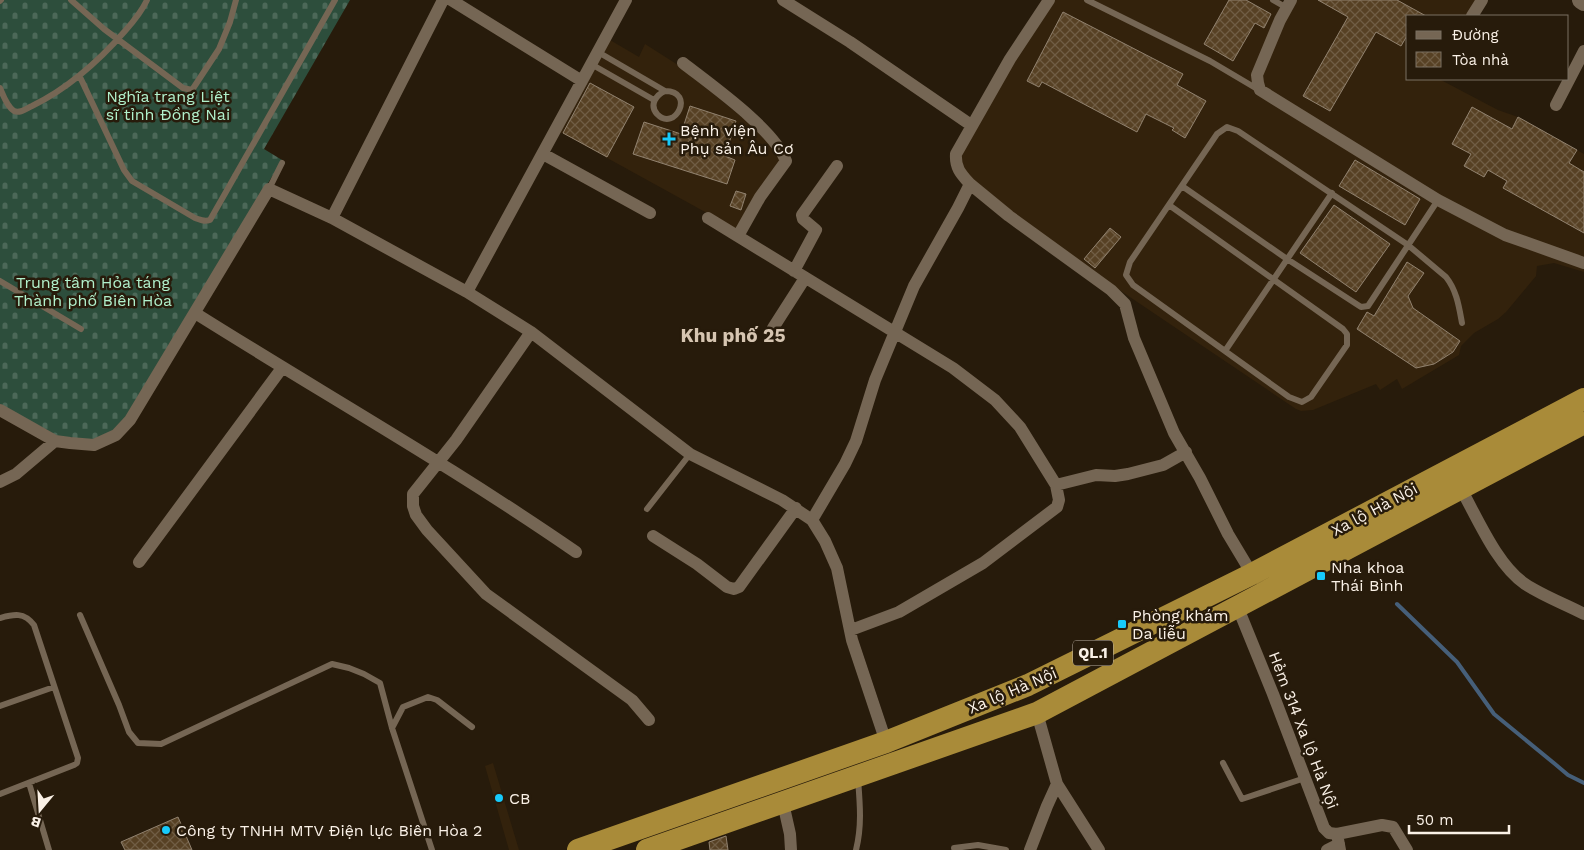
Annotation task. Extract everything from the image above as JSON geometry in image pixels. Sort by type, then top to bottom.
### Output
[{"type":"highway","name":"Xa lộ Hà Nội","points":[[578,850],[886,742],[1028,685],[1252,574],[1584,399]]},
{"type":"highway","name":"Xa lộ Hà Nội","points":[[646,850],[1037,713],[1584,423]]},
{"type":"street","points":[[332,218],[443,0]]},
{"type":"street","points":[[451,0],[582,81]]},
{"type":"street","points":[[467,292],[626,0]]},
{"type":"street","points":[[783,0],[850,42],[971,125]]},
{"type":"street","points":[[1049,0],[1010,59],[971,125],[956,154],[958,169],[970,184],[1009,216],[1111,290],[1125,304],[1134,338],[1174,433],[1186,452],[1228,534],[1252,574]]},
{"type":"street","points":[[1473,15],[1482,0]]},
{"type":"street","points":[[1289,4],[1257,75],[1260,90],[1438,200],[1505,235],[1584,263]]},
{"type":"street","points":[[1556,105],[1584,52]]},
{"type":"street","points":[[684,63],[759,125],[776,143],[786,161],[760,197],[738,236]]},
{"type":"street","points":[[543,154],[650,212]]},
{"type":"street","points":[[773,328],[799,274],[816,230],[803,219],[802,215],[837,166]]},
{"type":"street","points":[[812,520],[845,464],[856,441],[875,380],[914,286],[970,184]]},
{"type":"street","points":[[0,410],[55,441],[94,445],[116,435],[130,420],[269,189],[332,218],[467,292],[531,332],[690,454],[796,508],[812,520],[825,541],[837,568],[852,640],[886,742]]},
{"type":"street","points":[[708,218],[953,368],[995,400],[1020,427],[1056,484],[1059,500],[1057,507],[983,564],[899,612],[851,630]]},
{"type":"street","points":[[195,313],[438,462],[576,552]]},
{"type":"street","points":[[531,332],[456,440],[414,494],[413,506],[416,515],[427,530],[486,594],[632,700],[649,720]]},
{"type":"street","points":[[139,562],[282,368]]},
{"type":"street","points":[[0,482],[16,474],[55,441]]},
{"type":"street","points":[[1056,484],[1096,475],[1115,476],[1128,474],[1163,465],[1186,452]]},
{"type":"street","points":[[1461,489],[1494,549],[1513,574],[1526,585],[1584,614]]},
{"type":"street","points":[[653,536],[698,564],[727,587],[734,589],[739,587],[796,508]]},
{"type":"street","name":"Hẻm 314 Xa lộ Hà Nội","points":[[1238,608],[1324,828],[1338,843]]},
{"type":"street","points":[[1037,713],[1058,784],[1099,850]]},
{"type":"street","points":[[1030,850],[1047,806],[1058,784]]},
{"type":"street","points":[[783,802],[790,834],[791,850]]},
{"type":"street","points":[[1327,850],[1338,843],[1382,825],[1392,827],[1407,850]]},
{"type":"lane","points":[[71,0],[118,39],[183,88],[192,90],[219,49],[230,22],[236,0]]},
{"type":"lane","points":[[0,88],[8,106],[14,111],[19,112],[41,102],[80,77],[94,65],[132,22],[147,0]]},
{"type":"lane","points":[[80,77],[124,170],[132,181],[195,218],[203,222],[207,221],[210,220],[335,0]]},
{"type":"lane","points":[[1087,0],[1210,61],[1260,90]]},
{"type":"lane","points":[[1273,0],[1289,4]]},
{"type":"lane","points":[[598,52],[665,91]]},
{"type":"lane","points":[[591,64],[654,100]]},
{"type":"lane","points":[[665,91],[677,94],[681,106],[679,112],[668,118],[656,113],[654,107],[654,100],[658,94],[665,91]]},
{"type":"lane","points":[[1169,205],[1343,328],[1347,334],[1347,345],[1311,397],[1302,402],[1289,397],[1133,285],[1126,275],[1130,262],[1217,134],[1227,127],[1238,131],[1332,193],[1408,246],[1446,277],[1457,297],[1462,324]]},
{"type":"lane","points":[[269,189],[282,163]]},
{"type":"lane","points":[[1182,186],[1287,259],[1361,307],[1368,306],[1438,200]]},
{"type":"lane","points":[[1225,351],[1332,193]]},
{"type":"lane","points":[[0,281],[81,329]]},
{"type":"lane","points":[[647,509],[690,454]]},
{"type":"lane","points":[[0,618],[14,614],[24,616],[34,625],[78,758],[77,763],[0,794]]},
{"type":"lane","points":[[80,615],[129,732],[138,743],[161,744],[332,664],[364,674],[380,683],[392,728],[432,850]]},
{"type":"lane","points":[[0,706],[54,687]]},
{"type":"lane","points":[[392,728],[403,707],[428,697],[437,700],[472,727]]},
{"type":"lane","points":[[1223,763],[1242,799],[1305,778]]},
{"type":"lane","points":[[856,850],[860,836],[861,821],[858,776]]},
{"type":"lane","points":[[29,783],[49,850]]},
{"type":"lane","points":[[954,848],[978,845],[1006,850]]},
{"type":"shaded area","points":[[1055,0],[1280,0],[1292,7],[1296,0],[1477,0],[1468,15],[1406,15],[1406,80],[1441,80],[1498,110],[1518,117],[1584,154],[1584,272],[1554,263],[1537,266],[1536,276],[1506,312],[1474,333],[1461,346],[1459,355],[1402,389],[1397,379],[1380,390],[1376,384],[1313,410],[1301,411],[1115,287],[1014,214],[973,180],[962,167],[961,155],[1013,63]]},
{"type":"shaded area","name":"Bệnh viện Phụ sản Âu Cơ","points":[[610,40],[639,57],[645,44],[678,65],[754,127],[773,146],[781,161],[736,229],[560,132]]},
{"type":"shaded area","name":"CB","points":[[493,763],[519,850],[509,850],[485,766]]},
{"type":"green space","points":[[0,0],[350,0],[264,149],[282,160],[126,418],[114,430],[93,440],[59,437],[0,404]]},
{"type":"building","points":[[1229,0],[1246,0],[1271,14],[1264,28],[1255,23],[1233,61],[1204,44]]},
{"type":"building","points":[[1318,0],[1397,0],[1424,15],[1406,15],[1406,37],[1401,46],[1376,32],[1330,111],[1303,96],[1348,17]]},
{"type":"building","points":[[1063,12],[1183,74],[1177,85],[1206,101],[1185,138],[1172,130],[1174,128],[1146,114],[1137,132],[1042,82],[1039,87],[1027,81]]},
{"type":"building","points":[[590,83],[634,107],[607,157],[563,133]]},
{"type":"building","points":[[690,106],[736,121],[725,156],[735,160],[727,184],[633,154],[644,122],[681,134]]},
{"type":"building","points":[[1472,107],[1512,129],[1518,117],[1577,150],[1569,163],[1584,172],[1584,233],[1503,188],[1507,181],[1488,170],[1484,177],[1464,166],[1471,154],[1452,144]]},
{"type":"building","points":[[1355,160],[1420,199],[1405,225],[1339,186]]},
{"type":"building","points":[[736,191],[746,194],[741,210],[730,206]]},
{"type":"building","points":[[1334,205],[1390,244],[1356,292],[1300,253]]},
{"type":"building","points":[[1110,228],[1121,237],[1095,268],[1084,259]]},
{"type":"building","points":[[1407,262],[1424,273],[1408,296],[1413,308],[1460,341],[1453,352],[1434,364],[1416,368],[1357,329],[1367,312],[1374,316]]},
{"type":"building","name":"Công ty TNHH MTV Điện lực Biên Hòa 2","points":[[178,817],[192,850],[125,850],[121,842]]},
{"type":"building","points":[[726,836],[728,850],[710,850],[709,842]]},
{"type":"waterway","points":[[1397,604],[1457,662],[1494,714],[1568,775],[1584,783]]},
{"type":"place","name":"Bệnh viện Phụ sản Âu Cơ","points":[[669,139]]},
{"type":"place","name":"Nha khoa Thái Bình","points":[[1321,576]]},
{"type":"place","name":"Phòng khám Da liễu","points":[[1122,624]]},
{"type":"place","name":"CB","points":[[499,798]]},
{"type":"place","name":"Công ty TNHH MTV Điện lực Biên Hòa 2","points":[[166,830]]},
{"type":"district","name":"Khu phố 25","points":[[733,335]]},
{"type":"park label","name":"Nghĩa trang Liệt sĩ tỉnh Đồng Nai","points":[[168,105]]},
{"type":"park label","name":"Trung tâm Hỏa táng Thành phố Biên Hòa","points":[[93,291]]}]
